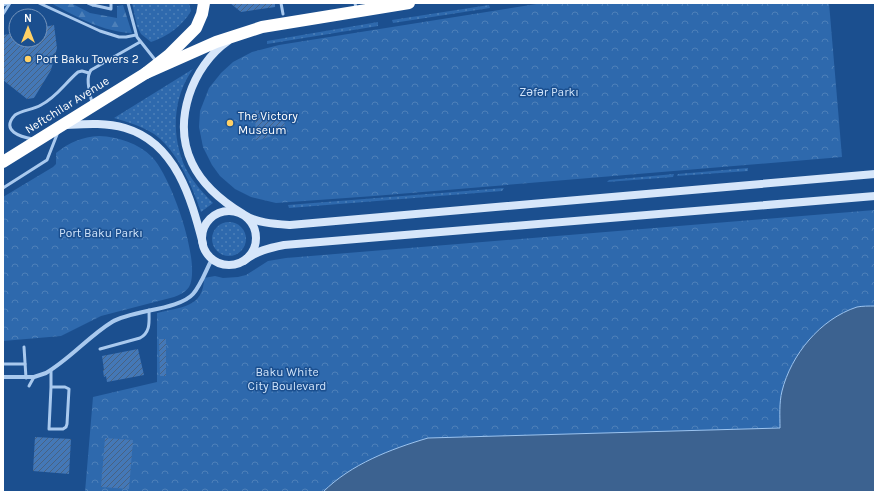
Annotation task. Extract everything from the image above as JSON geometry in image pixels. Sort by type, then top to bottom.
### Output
[{"type":"highway","points":[[146,73],[169,55],[196,28],[202,14],[204,3]]},
{"type":"highway","points":[[146,73],[199,48],[240,33],[262,27],[356,7],[409,3]]},
{"type":"highway","name":"Neftchilar Avenue","points":[[3,162],[146,73]]},
{"type":"main road","points":[[240,33],[223,44],[196,76],[188,97],[185,127],[188,152],[197,172],[212,190],[250,220],[254,228],[256,237],[255,246],[251,254],[244,261]]},
{"type":"main road","points":[[61,125],[108,125],[130,130],[153,142],[163,151],[184,185],[206,252],[212,259],[227,265],[236,264],[261,251],[284,245],[875,196]]},
{"type":"main road","points":[[203,244],[202,235],[204,226],[209,219],[225,211],[234,211],[258,221],[272,224],[290,225],[875,174]]},
{"type":"street","points":[[3,377],[34,377],[51,370],[114,320],[182,302],[189,298],[198,287],[212,259]]},
{"type":"lane","points":[[3,5],[9,3]]},
{"type":"lane","points":[[3,14],[9,3]]},
{"type":"lane","points":[[39,3],[100,31],[119,37],[136,35]]},
{"type":"lane","points":[[88,3],[111,9],[111,3]]},
{"type":"lane","points":[[128,3],[136,35],[158,63]]},
{"type":"lane","points":[[281,3],[283,14]]},
{"type":"lane","points":[[92,106],[88,79],[91,70],[140,42]]},
{"type":"lane","points":[[38,140],[18,137],[12,134],[7,129],[6,124],[15,115],[41,105],[55,95],[78,72],[82,71],[89,73]]},
{"type":"lane","points":[[3,188],[47,160],[61,125]]},
{"type":"lane","points":[[100,349],[140,338],[145,335],[148,331],[149,310]]},
{"type":"lane","points":[[24,347],[26,378]]},
{"type":"lane","points":[[3,364],[25,364]]},
{"type":"lane","points":[[51,370],[52,387],[49,429],[63,429],[66,428],[67,424],[69,389],[66,387],[52,387]]},
{"type":"lane","points":[[29,386],[34,377]]},
{"type":"green space","points":[[51,3],[71,3],[90,13],[117,18],[117,6],[123,5],[132,33],[100,27]]},
{"type":"green space","points":[[132,3],[189,3],[191,11],[184,21],[174,30],[151,42],[141,34],[137,26]]},
{"type":"green space","name":"Zəfər Parkı","points":[[543,3],[829,3],[842,157],[276,203],[251,197],[235,189],[220,176],[212,165],[203,147],[199,127],[200,111],[209,88],[221,73],[233,62],[252,52],[279,45]]},
{"type":"green space","points":[[489,5],[490,8],[393,23],[392,20]]},
{"type":"green space","points":[[378,22],[378,26],[267,44],[267,41]]},
{"type":"green space","points":[[193,69],[181,92],[176,118],[176,131],[181,157],[186,169],[198,187],[213,203],[201,212],[183,169],[170,149],[154,134],[145,129],[114,118]]},
{"type":"green space","name":"Port Baku Parkı","points":[[99,136],[121,139],[134,144],[147,152],[160,167],[175,200],[188,241],[192,276],[189,287],[180,295],[174,297],[101,316],[61,336],[3,341],[3,197],[53,167],[56,164],[56,153],[66,146],[82,139]]},
{"type":"green space","points":[[748,168],[748,171],[677,176],[678,174]]},
{"type":"green space","points":[[674,174],[673,177],[607,182],[609,180]]},
{"type":"green space","points":[[504,188],[502,191],[289,208],[288,205]]},
{"type":"green space","name":"Baku White City Boulevard","points":[[875,210],[875,306],[857,307],[844,313],[819,329],[809,340],[792,364],[786,378],[780,400],[780,428],[428,438],[400,447],[372,459],[346,473],[323,492],[85,492],[93,397],[157,382],[157,313],[182,307],[195,301],[203,288],[204,278],[215,276],[223,278],[238,277],[246,275],[268,261],[286,258]]},
{"type":"green space","points":[[232,222],[239,224],[244,229],[246,239],[244,249],[239,254],[226,256],[219,254],[214,249],[212,236],[214,229],[219,224]]},
{"type":"shaded area","points":[[875,306],[875,492],[323,492],[346,473],[372,459],[400,447],[428,438],[780,428],[780,400],[786,378],[792,364],[809,340],[819,329],[844,313],[857,307]]},
{"type":"building","points":[[230,3],[275,3],[275,7],[241,12]]},
{"type":"building","name":"Port Baku Towers 2","points":[[54,25],[57,48],[51,70],[34,98],[27,99],[3,80],[3,35],[8,34],[8,48],[48,48],[48,26]]},
{"type":"building","points":[[255,110],[284,115],[285,132],[256,141]]},
{"type":"building","points":[[159,339],[166,339],[166,376],[160,376]]},
{"type":"building","points":[[138,349],[144,375],[107,382],[106,376],[104,377],[102,356]]},
{"type":"building","points":[[35,437],[71,439],[69,474],[33,471]]},
{"type":"building","points":[[105,438],[133,440],[129,489],[101,487]]},
{"type":"place","name":"Port Baku Towers 2","points":[[28,59]]},
{"type":"place","name":"The Victory Museum","points":[[230,123]]}]
